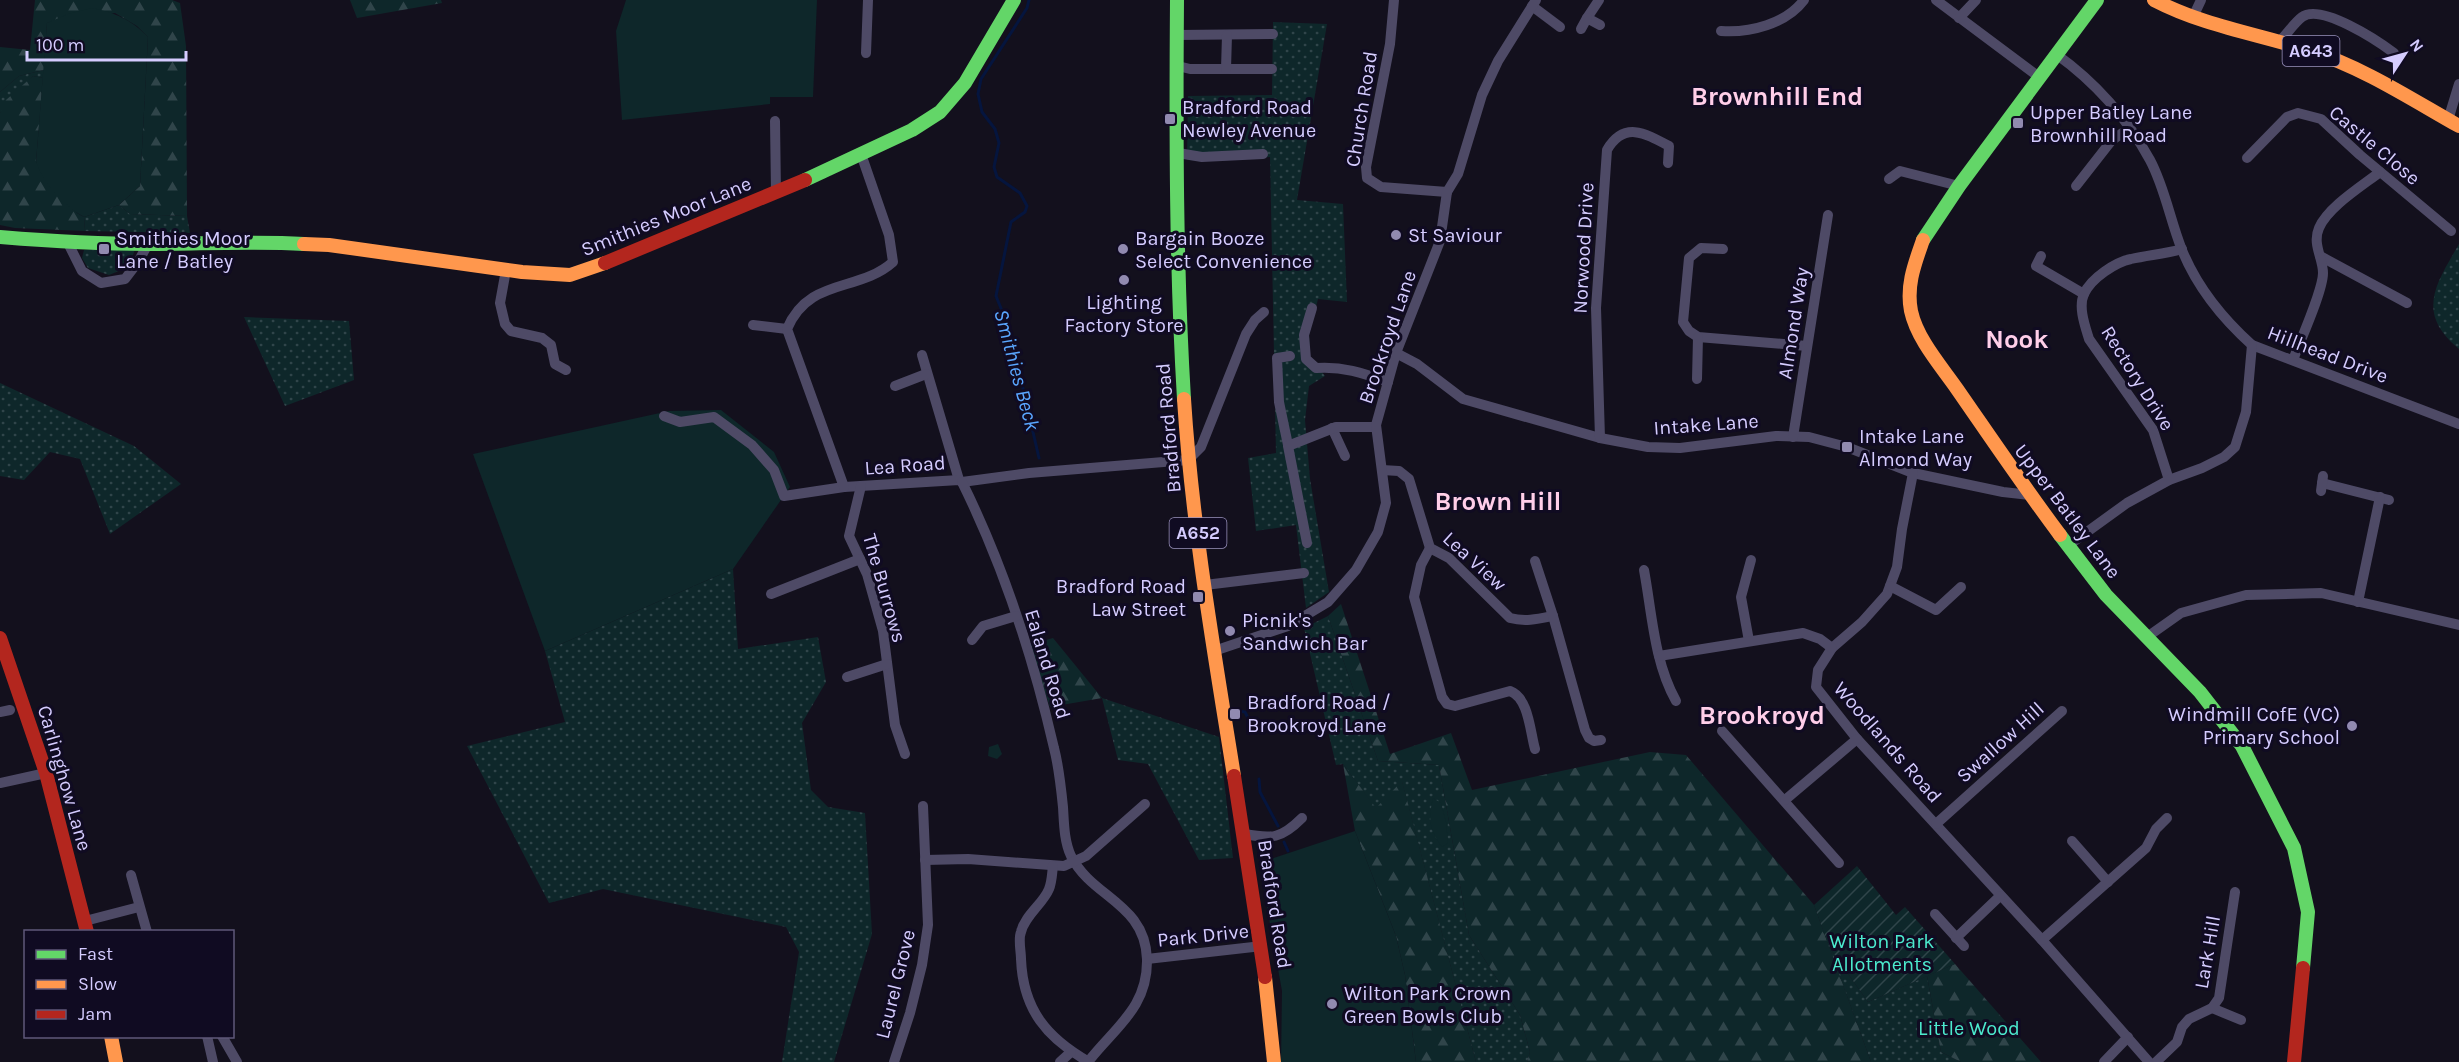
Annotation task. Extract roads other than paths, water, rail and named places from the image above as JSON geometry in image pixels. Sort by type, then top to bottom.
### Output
[{"type":"street","points":[[866,53],[868,0]]},
{"type":"street","name":"Smithies Moor Lane","points":[[0,237],[68,243],[148,244],[247,241],[329,245],[506,270],[570,275],[623,256],[776,193],[912,130],[940,112],[965,83],[1014,0]]},
{"type":"street","name":"Bradford Road","points":[[1177,0],[1178,303],[1188,460],[1214,651],[1263,946],[1274,1062]]},
{"type":"street","name":"Church Road","points":[[1394,0],[1390,44],[1366,167],[1367,178],[1381,187],[1447,192]]},
{"type":"street","points":[[1581,29],[1599,0]]},
{"type":"street","points":[[1721,31],[1737,32],[1766,26],[1786,16],[1804,0]]},
{"type":"street","points":[[1936,0],[2039,77]]},
{"type":"street","points":[[1959,18],[1976,0]]},
{"type":"street","name":"Upper Batley Lane","points":[[2097,0],[1959,186],[1924,238],[1912,273],[1909,292],[1911,309],[1914,322],[1931,351],[2030,495],[2106,595],[2200,692],[2242,746],[2294,848],[2308,912],[2294,1062]]},
{"type":"street","name":"A643","points":[[2154,0],[2218,27],[2280,41],[2334,59],[2454,123]]},
{"type":"street","points":[[2193,17],[2201,0]]},
{"type":"street","points":[[1534,3],[1560,27]]},
{"type":"street","name":"Brookroyd Lane","points":[[1214,651],[1288,626],[1328,602],[1356,570],[1378,532],[1386,503],[1376,427],[1396,353],[1440,241],[1447,192],[1458,174],[1482,95],[1498,61],[1534,3]]},
{"type":"street","points":[[2280,41],[2303,16],[2314,14],[2344,23],[2363,32],[2394,52]]},
{"type":"street","points":[[1587,18],[1600,25]]},
{"type":"street","points":[[1177,35],[1273,34]]},
{"type":"street","points":[[1226,69],[1227,35]]},
{"type":"street","name":"Hillhead Drive","points":[[2056,54],[2078,70],[2108,99],[2130,128],[2150,160],[2166,197],[2182,249],[2197,282],[2228,323],[2252,345],[2459,424]]},
{"type":"street","points":[[1178,66],[1190,69],[1272,69]]},
{"type":"street","points":[[2454,123],[2459,84]]},
{"type":"street","name":"Castle Close","points":[[2247,158],[2287,117],[2298,113],[2321,119],[2451,231]]},
{"type":"street","points":[[775,121],[776,193]]},
{"type":"street","points":[[2076,186],[2112,140],[2130,128]]},
{"type":"street","name":"Norwood Drive","points":[[1600,438],[1596,308],[1606,150],[1621,134],[1645,134],[1669,146],[1668,163]]},
{"type":"street","points":[[1178,153],[1202,157],[1263,154]]},
{"type":"street","points":[[844,487],[787,330],[792,318],[807,301],[821,292],[884,270],[893,262],[889,235],[861,154]]},
{"type":"street","points":[[1888,179],[1900,171],[1959,186]]},
{"type":"street","points":[[2293,360],[2321,286],[2323,273],[2316,242],[2319,228],[2325,218],[2380,172]]},
{"type":"street","name":"Almond Way","points":[[1793,437],[1828,215]]},
{"type":"street","points":[[68,243],[82,272],[101,283],[125,279],[148,244]]},
{"type":"street","points":[[1723,249],[1701,248],[1689,258],[1683,322],[1689,331],[1698,337],[1807,346]]},
{"type":"street","points":[[2041,256],[2036,266],[2084,294],[2101,274],[2128,259],[2167,254],[2182,249]]},
{"type":"street","points":[[2320,256],[2407,303]]},
{"type":"street","points":[[506,270],[500,303],[504,324],[511,331],[542,338],[551,345],[555,364],[566,370]]},
{"type":"street","name":"Rectory Drive","points":[[2084,294],[2083,323],[2089,339],[2153,430],[2169,480]]},
{"type":"street","points":[[1312,308],[1304,335],[1306,359],[1316,368],[1332,367],[1353,370],[1388,382]]},
{"type":"street","points":[[1188,460],[1201,447],[1246,334],[1255,320],[1264,312]]},
{"type":"street","points":[[753,325],[787,330]]},
{"type":"street","points":[[1697,379],[1698,337]]},
{"type":"street","points":[[2069,545],[2127,502],[2169,480],[2224,457],[2235,447],[2246,412],[2252,345]]},
{"type":"street","name":"Intake Lane","points":[[1396,353],[1417,364],[1463,399],[1600,438],[1648,447],[1680,447],[1776,436],[1809,437],[1847,447],[1913,473],[2003,492],[2030,495]]},
{"type":"street","name":"Ealand Road","points":[[922,355],[960,481],[998,562],[1016,616],[1050,729],[1060,776],[1068,847],[1075,862]]},
{"type":"street","points":[[1290,356],[1277,358],[1280,402],[1306,543]]},
{"type":"street","points":[[895,386],[926,374]]},
{"type":"street","name":"Lea Road","points":[[664,416],[680,422],[714,417],[752,445],[774,470],[784,496],[844,487],[960,481],[1188,460]]},
{"type":"street","points":[[1288,445],[1332,428],[1376,427]]},
{"type":"street","points":[[1332,428],[1345,456]]},
{"type":"street","name":"Lea View","points":[[1382,470],[1399,471],[1409,478],[1430,548],[1449,558],[1510,618],[1520,621],[1553,616]]},
{"type":"street","name":"Woodlands Road","points":[[1913,473],[1897,567],[1887,594],[1862,622],[1832,648],[1818,670],[1816,687],[1857,739],[2042,940],[2149,1062]]},
{"type":"street","points":[[2322,484],[2385,499],[2358,602]]},
{"type":"street","name":"The Burrows","points":[[861,486],[849,536],[867,574],[883,631],[896,725],[905,754]]},
{"type":"street","points":[[1430,548],[1421,564],[1414,597],[1442,697],[1447,705],[1455,706],[1510,691],[1515,693],[1521,698],[1525,709],[1535,749]]},
{"type":"street","points":[[771,594],[860,559]]},
{"type":"street","name":"Lea View","points":[[1535,561],[1585,730],[1589,738],[1594,741],[1601,740]]},
{"type":"street","points":[[1749,641],[1741,597],[1751,561]]},
{"type":"street","points":[[1644,570],[1659,656],[1669,689],[1676,701]]},
{"type":"street","points":[[1205,585],[1304,573]]},
{"type":"street","points":[[1890,586],[1936,610],[1961,587]]},
{"type":"street","points":[[2147,638],[2181,613],[2246,595],[2321,593],[2459,625]]},
{"type":"street","points":[[972,640],[983,626],[1016,616]]},
{"type":"street","points":[[1659,656],[1803,633],[1820,639],[1832,648]]},
{"type":"street","name":"Carlinghow Lane","points":[[0,638],[46,773],[86,926]]},
{"type":"street","name":"The Burrows","points":[[847,677],[887,664]]},
{"type":"street","name":"Swallow Hill","points":[[1936,824],[2062,711]]},
{"type":"street","points":[[1722,731],[1839,862]]},
{"type":"street","points":[[1785,800],[1857,739]]},
{"type":"street","points":[[0,783],[46,773]]},
{"type":"street","points":[[925,860],[968,858],[1053,866],[1075,862],[1086,856],[1144,804]]},
{"type":"street","name":"Laurel Grove","points":[[898,1061],[915,994],[928,925],[923,806]]},
{"type":"street","points":[[1244,834],[1268,838],[1288,832],[1302,818]]},
{"type":"street","points":[[2042,940],[2146,848],[2156,829],[2167,818]]},
{"type":"street","points":[[2072,841],[2108,882]]},
{"type":"street","points":[[1053,866],[1048,890],[1020,932],[1022,979],[1031,1009],[1050,1033],[1071,1052],[1089,1062],[1134,1010],[1144,987],[1147,959],[1139,927],[1126,909],[1095,885],[1075,862]]},
{"type":"street","points":[[131,875],[146,930]]},
{"type":"street","name":"Lark Hill","points":[[2156,1062],[2177,1042],[2182,1027],[2189,1019],[2212,1008],[2219,998],[2235,892]]},
{"type":"street","points":[[1935,914],[1960,942],[2000,896]]},
{"type":"street","points":[[86,926],[139,907]]},
{"type":"street","name":"Park Drive","points":[[1147,959],[1263,946]]},
{"type":"street","points":[[2212,1008],[2241,1020]]},
{"type":"street","points":[[2104,1062],[2128,1037]]},
{"type":"street","points":[[111,1038],[116,1062]]},
{"type":"street","points":[[207,1038],[213,1062]]},
{"type":"street","points":[[223,1038],[237,1062]]},
{"type":"street","points":[[1060,1062],[1071,1052]]},
{"type":"waterway","name":"Smithies Beck","points":[[1029,0],[1027,8],[981,79],[978,94],[982,112],[995,129],[999,143],[994,167],[997,177],[1020,193],[1027,206],[1025,212],[1011,222],[996,296],[1009,328],[1039,458]]},
{"type":"waterway","name":"Smithies Beck","points":[[1238,711],[1245,712],[1248,718]]},
{"type":"waterway","name":"Smithies Beck","points":[[1259,779],[1260,792],[1278,826]]},
{"type":"waterway","name":"Smithies Beck","points":[[1284,842],[1288,851]]},
{"type":"place","name":"Bradford Road Newley Avenue","points":[[1170,119]]},
{"type":"place","name":"Upper Batley Lane Brownhill Road","points":[[2018,123]]},
{"type":"place","name":"St Saviour","points":[[1396,235]]},
{"type":"place","name":"Smithies Moor Lane / Batley","points":[[104,249]]},
{"type":"place","name":"Bargain Booze Select Convenience","points":[[1123,249]]},
{"type":"place","name":"Lighting Factory Store","points":[[1124,280]]},
{"type":"place","name":"Intake Lane Almond Way","points":[[1847,447]]},
{"type":"place","name":"Bradford Road Law Street","points":[[1198,597]]},
{"type":"place","name":"Picnik's Sandwich Bar","points":[[1230,631]]},
{"type":"place","name":"Bradford Road / Brookroyd Lane","points":[[1235,714]]},
{"type":"place","name":"Windmill CofE (VC) Primary School","points":[[2352,726]]},
{"type":"place","name":"Wilton Park Crown Green Bowls Club","points":[[1332,1004]]},
{"type":"district","name":"Brownhill End","points":[[1777,96]]},
{"type":"district","name":"Nook","points":[[2017,339]]},
{"type":"district","name":"Brown Hill","points":[[1498,501]]},
{"type":"district","name":"Brookroyd","points":[[1762,715]]},
{"type":"park label","name":"Wilton Park Allotments","points":[[1882,952]]},
{"type":"park label","name":"Little Wood","points":[[1969,1028]]}]
